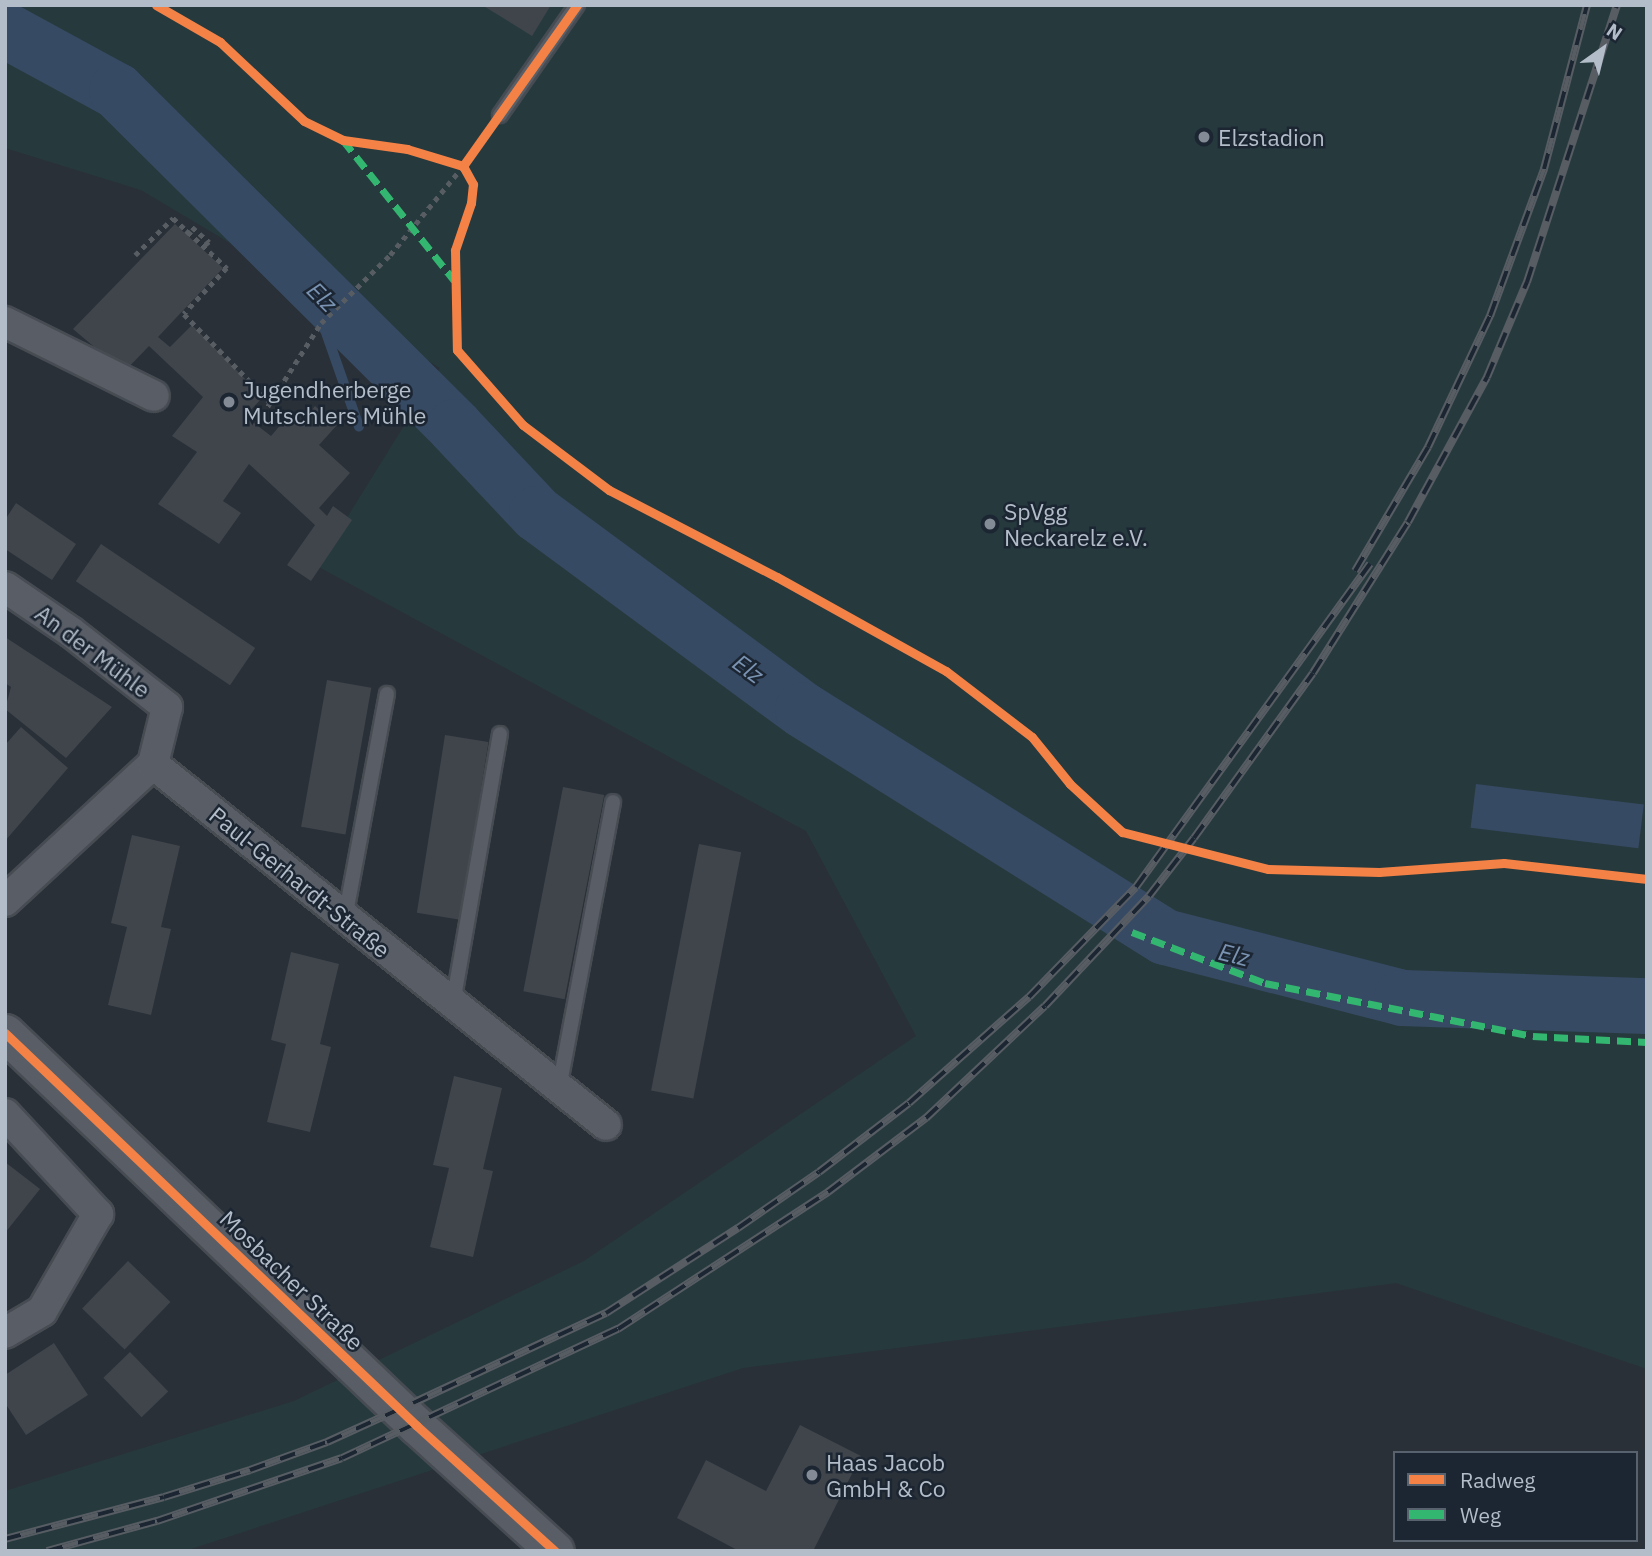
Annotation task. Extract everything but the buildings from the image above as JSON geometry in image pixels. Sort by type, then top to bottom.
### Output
[{"type":"street","points":[[5,321],[153,396]]},
{"type":"street","name":"An der Mühle","points":[[5,587],[71,632],[167,707],[153,764]]},
{"type":"street","points":[[5,901],[153,764]]},
{"type":"street","name":"Paul-Gerhardt-Straße","points":[[153,764],[606,1125]]},
{"type":"street","name":"Mosbacher Straße","points":[[5,1033],[416,1426],[555,1551]]},
{"type":"street","points":[[5,1114],[98,1214],[42,1311],[5,1333]]},
{"type":"lane","points":[[500,115],[577,5]]},
{"type":"lane","points":[[345,919],[387,694]]},
{"type":"lane","points":[[453,1003],[500,734]]},
{"type":"lane","points":[[559,1088],[613,802]]},
{"type":"path","points":[[257,423],[321,323],[390,255],[463,166]]},
{"type":"path","points":[[135,255],[173,218],[227,268],[184,314],[272,402]]},
{"type":"path","points":[[186,234],[192,227],[209,242],[204,246]]},
{"type":"green space","points":[[5,5],[1647,5],[1647,1369],[1396,1283],[743,1368],[185,1551],[5,1551],[5,1491],[294,1401],[584,1261],[916,1036],[806,831],[317,566],[440,368],[141,190],[5,148]]},
{"type":"water","points":[[1476,784],[1644,805],[1638,848],[1471,828]]},
{"type":"waterway","name":"Elz","points":[[5,30],[117,91],[455,427],[537,514],[803,710],[1165,937],[1402,998],[1647,1006]]},
{"type":"waterway","points":[[309,284],[359,427]]},
{"type":"railway","points":[[1355,571],[1428,447],[1490,316],[1544,169],[1587,5]]},
{"type":"railway","points":[[47,1551],[157,1521],[342,1458],[618,1329],[828,1192],[926,1118],[1045,1006],[1149,896],[1194,838],[1313,673],[1408,522],[1487,377],[1527,282],[1617,5]]},
{"type":"railway","points":[[5,1539],[164,1497],[327,1442],[606,1313],[819,1172],[909,1103],[1029,997],[1136,887],[1370,564]]},
{"type":"marked path","points":[[343,140],[454,280]]},
{"type":"marked path","points":[[1132,932],[1265,983],[1533,1036],[1647,1042]]},
{"type":"cycle path","points":[[156,5],[220,42],[304,121],[343,140],[407,149],[463,166],[473,184],[471,203],[455,250],[457,350],[523,425],[609,490],[777,577],[946,671],[1032,737],[1070,784],[1122,832],[1268,869],[1379,872],[1504,863],[1647,879]]},
{"type":"cycle path","points":[[463,166],[577,5]]},
{"type":"cycle path","points":[[5,1033],[417,1426],[555,1551]]},
{"type":"place","name":"Elzstadion","points":[[1204,137]]},
{"type":"place","name":"Jugendherberge Mutschlers Mühle","points":[[229,402]]},
{"type":"place","name":"SpVgg Neckarelz e.V.","points":[[990,524]]},
{"type":"place","name":"Haas Jacob GmbH & Co","points":[[812,1475]]}]
